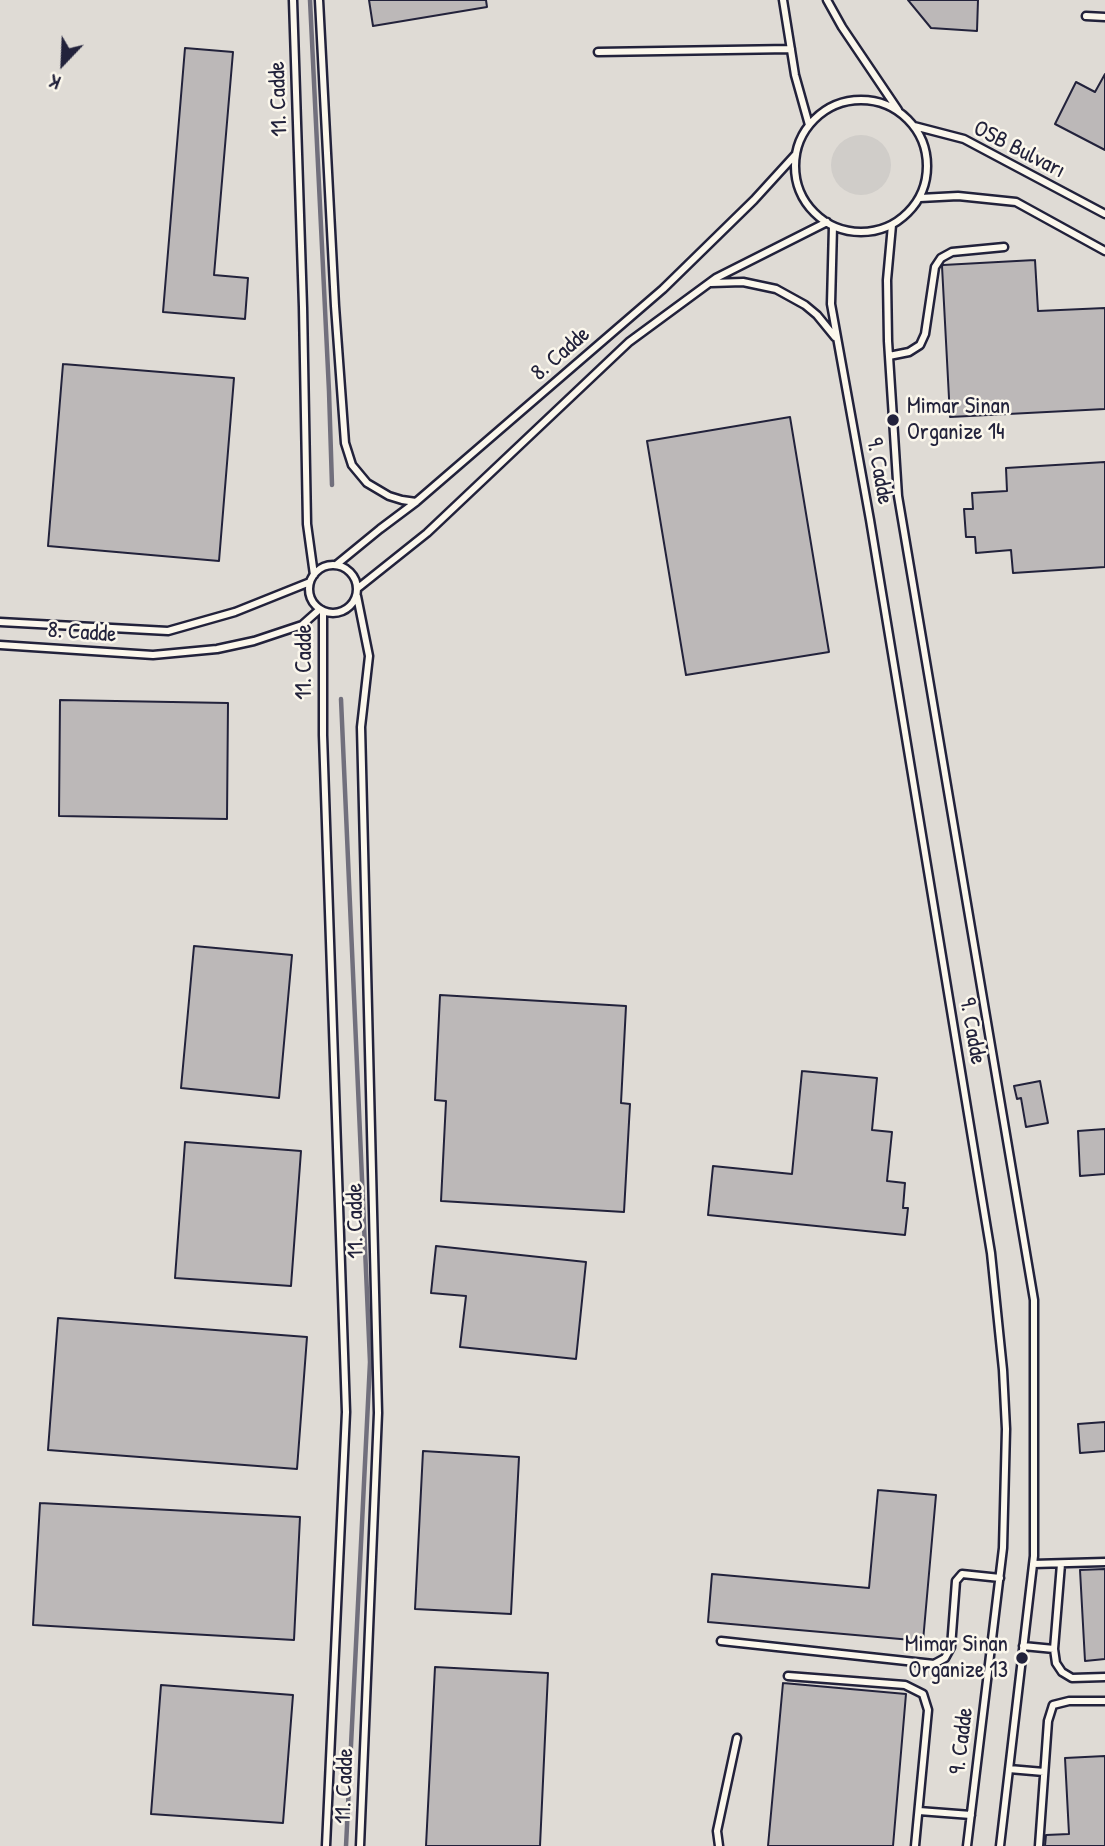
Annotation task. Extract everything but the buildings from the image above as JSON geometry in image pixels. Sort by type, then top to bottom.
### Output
[{"type":"lane","name":"11. Cadde","points":[[293,0],[307,524],[314,575]]},
{"type":"lane","name":"11. Cadde","points":[[318,0],[345,443],[352,465],[367,483],[389,496],[416,502]]},
{"type":"lane","points":[[783,0],[795,75],[809,125]]},
{"type":"lane","points":[[827,0],[842,27],[900,112],[914,126],[928,161],[920,198],[908,214],[892,225],[862,233],[846,231],[815,214],[802,197],[796,176],[796,154],[809,125],[824,111],[842,103],[862,100],[881,103],[900,112]]},
{"type":"lane","points":[[1086,16],[1105,17]]},
{"type":"lane","points":[[598,52],[791,49]]},
{"type":"lane","name":"OSB Bulvarı","points":[[914,126],[964,139],[1105,214]]},
{"type":"lane","name":"8. Cadde","points":[[336,565],[416,502],[663,289],[754,200],[796,154]]},
{"type":"lane","name":"OSB Bulvarı","points":[[920,198],[958,196],[1016,202],[1105,251]]},
{"type":"lane","name":"8. Cadde","points":[[358,588],[426,533],[629,342],[709,283],[830,224]]},
{"type":"lane","name":"9. Cadde","points":[[830,224],[831,304],[870,520],[991,1253],[1003,1370],[1006,1430],[1004,1536],[967,1846]]},
{"type":"lane","name":"9. Cadde","points":[[892,225],[887,280],[898,496],[1034,1300],[1033,1564],[1000,1846]]},
{"type":"lane","points":[[889,356],[909,352],[920,345],[925,334],[935,267],[940,258],[952,252],[1004,247]]},
{"type":"lane","points":[[709,283],[743,282],[776,289],[805,305],[837,339]]},
{"type":"lane","points":[[336,565],[351,573],[358,588],[353,604],[347,610],[331,613],[321,610],[311,599],[309,591],[310,582],[320,569],[336,565]]},
{"type":"lane","name":"8. Cadde","points":[[0,622],[168,631],[235,612],[310,582]]},
{"type":"lane","name":"11. Cadde","points":[[357,596],[369,656],[361,727],[378,1413],[360,1846]]},
{"type":"lane","name":"11. Cadde","points":[[321,610],[346,1412],[326,1846]]},
{"type":"lane","name":"8. Cadde","points":[[0,645],[153,656],[217,649],[254,641],[302,625],[321,610]]},
{"type":"lane","points":[[1033,1564],[1105,1562]]},
{"type":"lane","points":[[1060,1564],[1054,1649],[1056,1663],[1062,1672],[1072,1678],[1105,1677]]},
{"type":"lane","points":[[721,1641],[934,1664],[945,1658],[951,1647],[956,1581],[962,1574],[1000,1578]]},
{"type":"lane","points":[[1023,1646],[1054,1649]]},
{"type":"lane","points":[[788,1676],[905,1685],[923,1694],[928,1710],[915,1846]]},
{"type":"lane","points":[[1039,1846],[1048,1721],[1053,1705],[1069,1700],[1105,1701]]},
{"type":"lane","points":[[719,1846],[717,1831],[737,1738]]},
{"type":"lane","points":[[1009,1769],[1044,1772]]},
{"type":"lane","points":[[919,1811],[971,1815]]},
{"type":"shaded area","points":[[0,0],[1105,0],[1105,1846],[0,1846]]},
{"type":"shaded area","points":[[861,135],[882,144],[891,165],[882,186],[861,195],[840,186],[831,165],[840,144]]},
{"type":"waterway","points":[[310,0],[332,485]]},
{"type":"waterway","points":[[341,699],[370,1362],[346,1846]]},
{"type":"place","name":"Mimar Sinan Organize 14","points":[[893,420]]},
{"type":"place","name":"Mimar Sinan Organize 13","points":[[1022,1658]]}]
